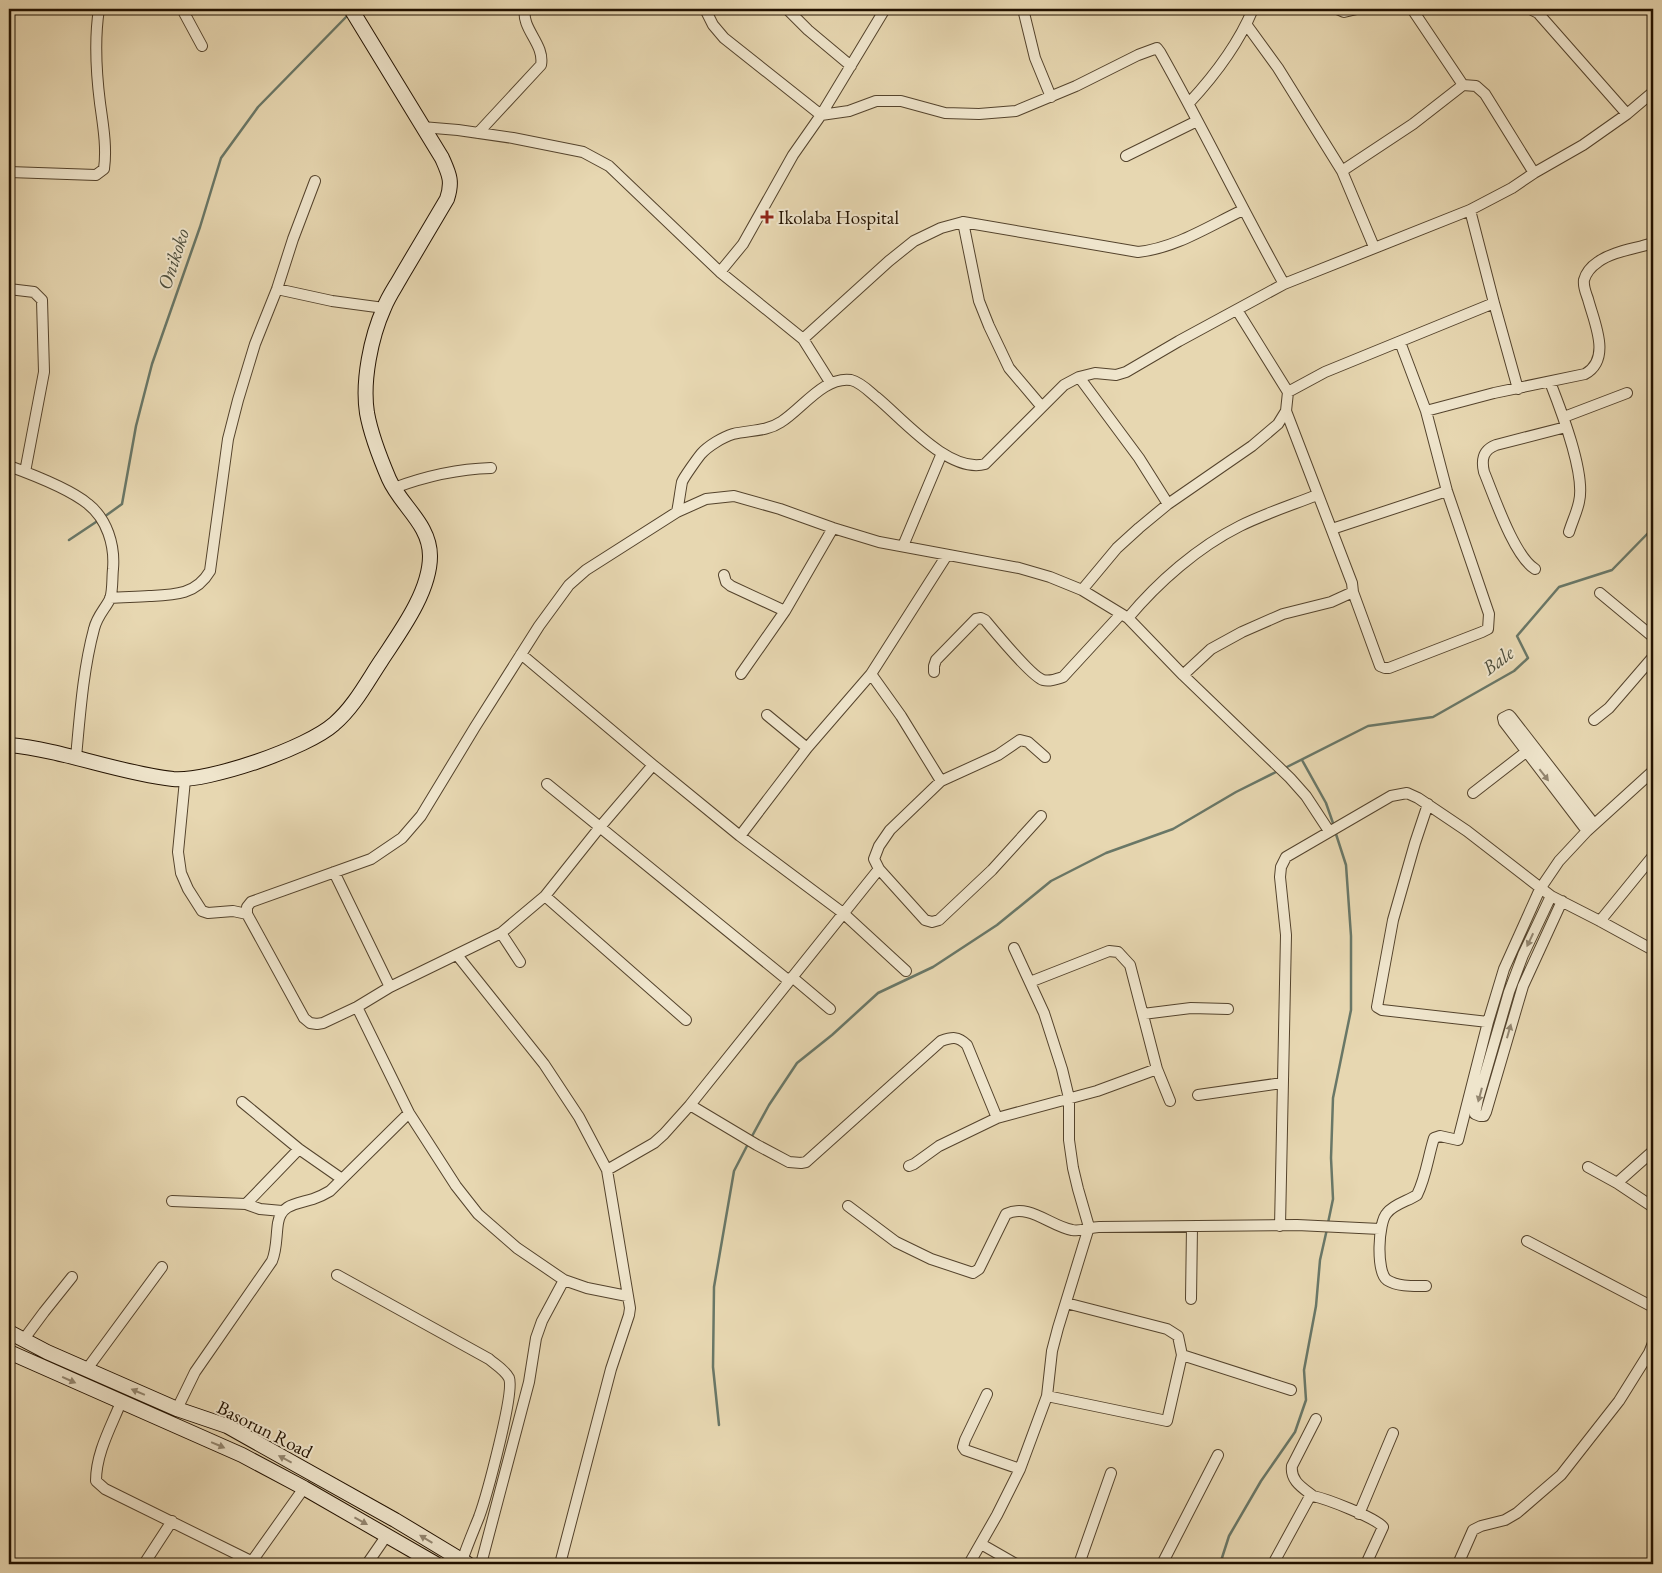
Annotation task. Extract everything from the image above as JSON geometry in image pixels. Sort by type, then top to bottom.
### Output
[{"type":"main road","points":[[9,745],[185,780],[196,779],[260,760],[312,739],[334,725],[353,704],[410,616],[419,598],[430,555],[423,528],[394,488],[384,466],[367,412],[366,388],[370,355],[384,308],[447,199],[451,188],[450,176],[442,158],[351,9]]},
{"type":"main road","name":"Basorun Road","points":[[9,1332],[47,1352],[177,1409],[227,1426],[465,1562]]},
{"type":"main road","name":"Basorun Road","points":[[9,1352],[242,1455],[388,1535],[436,1564]]},
{"type":"main road","points":[[41,1367],[47,1352]]},
{"type":"street","points":[[9,172],[96,175],[104,169],[106,155],[95,37],[99,9]]},
{"type":"street","points":[[182,9],[202,46]]},
{"type":"street","points":[[478,132],[541,65],[540,48],[524,18],[524,9]]},
{"type":"street","points":[[705,9],[713,25],[724,38],[821,115],[849,110],[876,101],[901,101],[944,113],[1009,112],[1036,104],[1156,48],[1189,103],[1243,210],[1284,284]]},
{"type":"street","points":[[787,9],[850,66]]},
{"type":"street","points":[[720,272],[743,244],[794,155],[821,115],[885,9]]},
{"type":"street","points":[[1023,9],[1035,58],[1051,97]]},
{"type":"street","points":[[1189,103],[1234,47],[1252,9]]},
{"type":"street","points":[[1337,9],[1344,12],[1357,9]]},
{"type":"street","points":[[1412,9],[1463,85]]},
{"type":"street","points":[[1530,9],[1538,13],[1627,114]]},
{"type":"street","points":[[1246,24],[1278,68],[1342,171],[1374,247]]},
{"type":"street","points":[[1342,171],[1413,124],[1463,85],[1476,86],[1486,94],[1534,173]]},
{"type":"street","points":[[676,512],[682,495],[682,480],[702,453],[733,434],[754,432],[781,423],[830,382],[851,380],[867,389],[925,441],[942,453],[971,466],[986,464],[1064,385],[1079,377],[1095,373],[1116,375],[1126,372],[1284,284],[1470,210],[1512,188],[1582,145],[1627,114],[1653,92]]},
{"type":"street","points":[[1126,156],[1197,121]]},
{"type":"street","points":[[422,126],[478,132],[583,152],[609,166],[720,272],[803,339],[830,382]]},
{"type":"street","points":[[110,598],[178,595],[198,586],[210,571],[228,439],[254,344],[276,290],[315,181]]},
{"type":"street","points":[[803,339],[914,241],[941,228],[963,222],[1138,252],[1156,250],[1177,242],[1243,210]]},
{"type":"street","points":[[1470,210],[1518,389]]},
{"type":"street","points":[[963,222],[979,301],[989,326],[1009,368],[1042,407]]},
{"type":"street","points":[[1426,411],[1494,393],[1585,374],[1592,370],[1598,358],[1598,335],[1584,288],[1588,271],[1607,256],[1653,244]]},
{"type":"street","points":[[9,289],[34,292],[42,300],[44,372],[25,472]]},
{"type":"street","points":[[276,290],[332,301],[384,308]]},
{"type":"street","points":[[1288,392],[1325,372],[1494,303]]},
{"type":"street","points":[[1082,590],[1117,548],[1139,528],[1168,504],[1252,446],[1278,424],[1286,411],[1288,392],[1237,310]]},
{"type":"street","points":[[1286,411],[1352,583],[1353,592],[1380,666],[1385,668],[1488,629],[1489,614],[1448,491],[1426,411],[1400,342]]},
{"type":"street","points":[[1079,377],[1138,458],[1168,504]]},
{"type":"street","points":[[1550,382],[1564,417],[1580,482],[1579,502],[1569,532]]},
{"type":"street","points":[[1564,417],[1627,393]]},
{"type":"street","points":[[1535,569],[1528,565],[1522,557],[1484,472],[1482,463],[1484,455],[1489,448],[1496,445],[1566,427]]},
{"type":"street","points":[[904,546],[942,453]]},
{"type":"street","points":[[9,466],[25,472],[88,504],[97,513],[112,543],[114,560],[110,598],[101,611],[94,628],[83,690],[76,757]]},
{"type":"street","points":[[394,488],[423,477],[453,470],[492,468]]},
{"type":"street","points":[[1332,529],[1448,491]]},
{"type":"street","points":[[934,672],[936,660],[976,619],[981,618],[985,620],[1024,664],[1042,680],[1057,680],[1063,677],[1172,573],[1216,541],[1239,526],[1317,494]]},
{"type":"street","points":[[653,765],[545,896],[501,933],[390,987],[357,1007],[323,1023],[317,1024],[304,1018],[247,914],[247,907],[251,902],[371,859],[402,838],[417,822],[521,654],[569,585],[586,570],[676,512],[706,499],[734,496],[780,509],[879,542],[1019,568],[1050,577],[1082,590],[1125,616],[1290,778],[1333,829]]},
{"type":"street","points":[[741,674],[786,611],[833,528]]},
{"type":"street","points":[[740,836],[807,748],[871,674],[947,554]]},
{"type":"street","points":[[724,575],[726,582],[731,586],[786,611]]},
{"type":"street","points":[[1183,675],[1212,649],[1242,632],[1283,614],[1313,608],[1353,592]]},
{"type":"street","points":[[1600,593],[1653,637]]},
{"type":"street","points":[[521,654],[740,836],[843,913],[906,971]]},
{"type":"street","points":[[1594,720],[1609,708],[1653,658]]},
{"type":"street","points":[[871,674],[901,716],[941,781]]},
{"type":"street","points":[[767,715],[807,748]]},
{"type":"street","points":[[1041,816],[992,870],[939,920],[932,922],[925,920],[879,869],[874,859],[890,830],[941,781],[998,755],[1020,740],[1028,742],[1045,757]]},
{"type":"street","points":[[1473,793],[1530,750],[1590,827]]},
{"type":"street","points":[[1426,1286],[1400,1284],[1387,1280],[1382,1274],[1380,1228],[1386,1213],[1417,1195],[1426,1173],[1434,1138],[1440,1136],[1458,1140],[1488,1022],[1504,969],[1540,889],[1559,862],[1590,827],[1653,771]]},
{"type":"street","points":[[185,780],[178,852],[180,873],[202,911],[208,913],[233,911],[247,914]]},
{"type":"street","points":[[547,784],[830,1009]]},
{"type":"street","points":[[1280,1226],[1286,935],[1280,878],[1281,867],[1286,857],[1391,796],[1407,793],[1428,804],[1467,831],[1540,889],[1653,950]]},
{"type":"street","points":[[1428,804],[1393,920],[1377,1007],[1382,1010],[1488,1022]]},
{"type":"street","points":[[1600,921],[1653,856]]},
{"type":"street","points":[[607,1170],[654,1143],[690,1105],[879,869]]},
{"type":"street","points":[[334,872],[390,987]]},
{"type":"street","points":[[545,896],[686,1020]]},
{"type":"street","points":[[1551,896],[1509,992],[1478,1099],[1475,1114],[1477,1116],[1484,1116],[1486,1112],[1523,986],[1562,901]]},
{"type":"street","points":[[501,933],[520,962]]},
{"type":"street","points":[[968,1564],[981,1544],[1020,1469],[1047,1396],[1052,1352],[1090,1227],[1073,1168],[1069,1140],[1069,1098],[1062,1070],[1044,1014],[1014,948]]},
{"type":"street","points":[[1030,982],[1109,951],[1118,952],[1124,957],[1130,965],[1157,1069],[1170,1101]]},
{"type":"street","points":[[457,955],[544,1064],[579,1116],[607,1170],[630,1315],[611,1369],[560,1564]]},
{"type":"street","points":[[357,1007],[408,1113],[456,1186],[478,1214],[517,1248],[564,1280],[587,1288],[627,1296]]},
{"type":"street","points":[[1143,1014],[1191,1008],[1228,1010]]},
{"type":"street","points":[[690,1105],[756,1145],[789,1162],[806,1162],[941,1041],[952,1037],[962,1039],[967,1045],[997,1118]]},
{"type":"street","points":[[910,1166],[938,1146],[997,1118],[1097,1090],[1157,1069]]},
{"type":"street","points":[[1198,1095],[1282,1083]]},
{"type":"street","points":[[242,1102],[299,1149],[342,1179]]},
{"type":"street","points":[[177,1409],[195,1372],[272,1261],[276,1253],[278,1222],[282,1211],[288,1206],[315,1198],[330,1191],[408,1113]]},
{"type":"street","points":[[246,1204],[299,1149]]},
{"type":"street","points":[[1617,1183],[1653,1151]]},
{"type":"street","points":[[1588,1167],[1617,1183],[1653,1207]]},
{"type":"street","points":[[172,1201],[246,1204],[260,1209],[282,1211]]},
{"type":"street","points":[[848,1206],[896,1242],[931,1259],[973,1274],[979,1269],[1006,1214],[1016,1210],[1028,1212],[1072,1230],[1083,1230],[1090,1227],[1344,1226],[1380,1228]]},
{"type":"street","points":[[1191,1299],[1192,1227]]},
{"type":"street","points":[[1527,1241],[1653,1307]]},
{"type":"street","points":[[86,1369],[162,1267]]},
{"type":"street","points":[[337,1275],[489,1359],[502,1369],[509,1378],[511,1388],[501,1435],[465,1562]]},
{"type":"street","points":[[24,1340],[72,1277]]},
{"type":"street","points":[[481,1564],[529,1382],[536,1338],[542,1321],[564,1280]]},
{"type":"street","points":[[1047,1396],[1167,1421],[1182,1355],[1178,1336],[1174,1332],[1066,1303]]},
{"type":"street","points":[[1458,1564],[1473,1530],[1505,1520],[1517,1513],[1561,1475],[1614,1407],[1652,1351]]},
{"type":"street","points":[[1182,1355],[1291,1390]]},
{"type":"street","points":[[987,1394],[963,1447],[965,1450],[1020,1469]]},
{"type":"street","points":[[121,1402],[99,1456],[96,1480],[105,1489],[253,1563],[304,1488]]},
{"type":"street","points":[[1316,1419],[1292,1466],[1292,1472],[1296,1482],[1313,1496],[1360,1514],[1379,1523],[1383,1527],[1366,1564]]},
{"type":"street","points":[[1360,1514],[1393,1433]]},
{"type":"street","points":[[1162,1564],[1218,1455]]},
{"type":"street","points":[[1082,1563],[1111,1473]]},
{"type":"street","points":[[1273,1564],[1309,1498],[1313,1496]]},
{"type":"street","points":[[144,1564],[172,1521]]},
{"type":"street","points":[[367,1564],[388,1535]]},
{"type":"street","points":[[981,1544],[1016,1564]]},
{"type":"waterway","name":"Onikoko","points":[[104,517],[122,504],[136,426],[152,364],[200,227],[221,158],[258,107],[348,15]]},
{"type":"waterway","name":"Onikoko","points":[[69,540],[99,520]]},
{"type":"waterway","name":"Bale","points":[[1283,769],[1368,726],[1433,717],[1514,671],[1528,658],[1517,636],[1559,587],[1612,570],[1653,528]]},
{"type":"waterway","points":[[1302,760],[1326,803],[1334,826]]},
{"type":"waterway","points":[[751,1138],[769,1105],[797,1063],[832,1035],[878,993],[933,967],[997,925],[1051,881],[1106,853],[1173,829],[1236,792],[1278,771]]},
{"type":"waterway","points":[[1328,1223],[1333,1199],[1331,1158],[1333,1098],[1351,1010],[1351,936],[1346,865],[1335,831]]},
{"type":"waterway","points":[[719,1425],[713,1367],[714,1287],[734,1171],[749,1142]]},
{"type":"waterway","points":[[1220,1564],[1229,1536],[1261,1481],[1295,1432],[1306,1400],[1304,1370],[1316,1306],[1320,1260],[1327,1229]]},
{"type":"place","name":"Ikolaba Hospital","points":[[767,217]]}]
